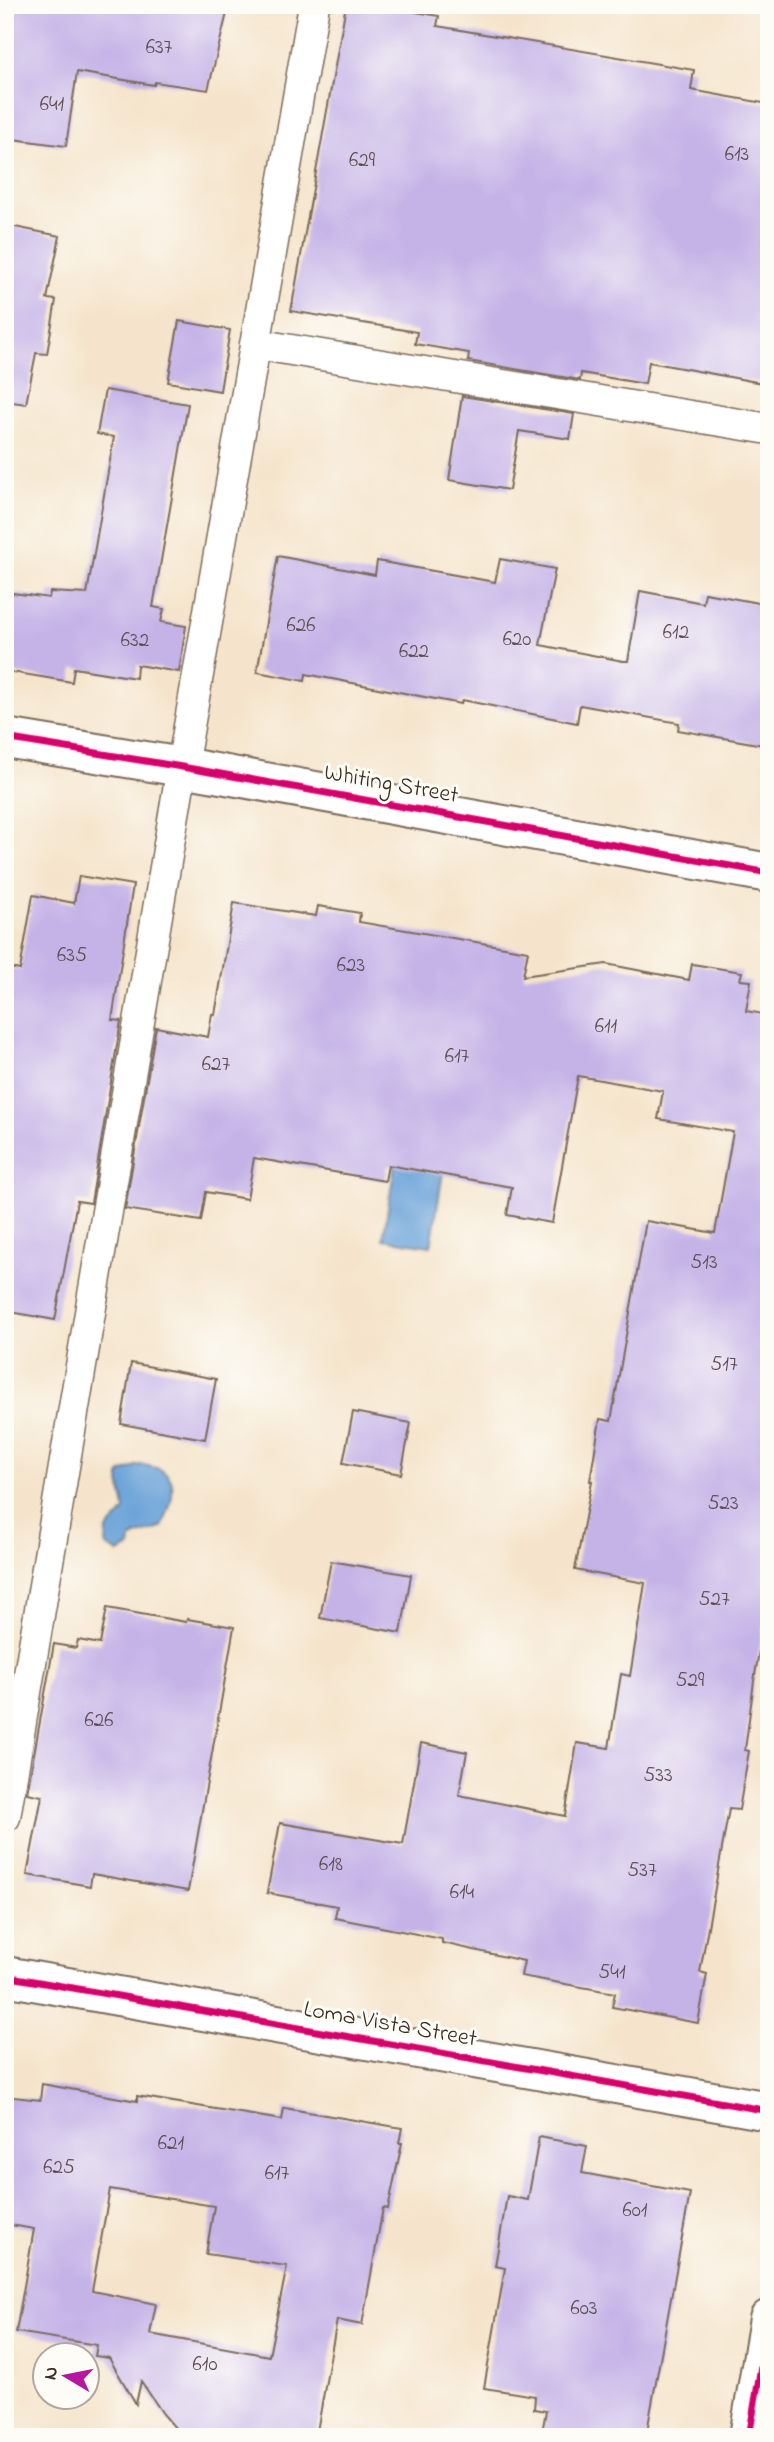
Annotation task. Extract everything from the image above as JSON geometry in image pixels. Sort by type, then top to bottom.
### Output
[{"type":"street","name":"Whiting Street","points":[[5,738],[769,873]]},
{"type":"street","name":"Loma Vista Street","points":[[5,1976],[769,2111]]},
{"type":"street","points":[[749,2437],[769,2319]]},
{"type":"lane","points":[[5,1817],[314,5]]},
{"type":"lane","points":[[255,345],[769,429]]},
{"type":"water","points":[[398,1146],[446,1154],[431,1246],[383,1239]]},
{"type":"water","points":[[138,1465],[153,1467],[169,1477],[172,1485],[170,1504],[162,1527],[131,1539],[130,1547],[119,1553],[106,1546],[107,1530],[125,1511],[120,1474]]},
{"type":"building","points":[[12,5],[229,5],[208,90],[155,82],[154,85],[77,72],[66,146],[5,138],[5,54]]},
{"type":"building","points":[[346,5],[376,5],[439,16],[437,26],[694,70],[691,90],[769,104],[769,351],[762,383],[649,362],[645,384],[581,373],[580,380],[468,361],[469,353],[415,344],[417,332],[291,311]]},
{"type":"building","points":[[5,225],[60,236],[47,299],[56,300],[47,354],[36,353],[26,404],[5,401]]},
{"type":"building","points":[[179,321],[230,330],[220,391],[168,382]]},
{"type":"building","points":[[105,390],[188,404],[153,607],[164,609],[161,622],[186,626],[179,672],[137,665],[136,678],[74,668],[72,682],[5,671],[5,592],[49,598],[50,592],[87,594],[114,437],[97,434]]},
{"type":"building","points":[[462,396],[574,414],[570,439],[519,431],[509,490],[449,480]]},
{"type":"building","points":[[278,556],[375,575],[377,561],[495,582],[500,559],[555,569],[540,645],[623,661],[628,661],[640,591],[703,603],[705,593],[769,605],[769,746],[678,730],[679,723],[580,705],[577,723],[462,700],[461,704],[306,674],[305,681],[257,672]]},
{"type":"building","points":[[79,876],[133,885],[112,1020],[121,1021],[91,1203],[77,1201],[55,1320],[5,1311],[5,967],[20,970],[33,895],[74,903]]},
{"type":"building","points":[[234,903],[316,916],[318,906],[360,913],[359,922],[528,951],[523,976],[606,964],[689,980],[692,964],[742,972],[740,980],[751,981],[746,1011],[769,1015],[769,1623],[764,1622],[754,1681],[745,1750],[749,1751],[739,1810],[729,1809],[700,1972],[707,1974],[698,2023],[612,2007],[615,1993],[521,1976],[524,1961],[442,1943],[442,1939],[335,1918],[337,1906],[267,1893],[280,1823],[403,1844],[421,1743],[467,1752],[459,1795],[565,1816],[577,1743],[609,1748],[621,1674],[630,1676],[645,1583],[575,1570],[592,1481],[600,1419],[611,1421],[646,1221],[715,1233],[733,1132],[658,1119],[663,1091],[578,1076],[552,1223],[507,1215],[512,1187],[388,1165],[385,1181],[254,1158],[247,1199],[206,1192],[201,1221],[125,1209],[156,1027],[208,1037],[212,1014],[215,1015]]},
{"type":"building","points":[[131,1363],[216,1379],[205,1439],[121,1424]]},
{"type":"building","points":[[353,1412],[411,1423],[401,1474],[343,1463]]},
{"type":"building","points":[[331,1561],[411,1575],[401,1633],[320,1618]]},
{"type":"building","points":[[107,1608],[186,1622],[187,1619],[234,1627],[188,1891],[92,1874],[90,1886],[27,1875],[42,1796],[27,1793],[54,1644],[76,1648],[78,1640],[100,1644]]},
{"type":"building","points":[[42,2084],[137,2101],[137,2096],[282,2120],[284,2108],[402,2128],[399,2143],[402,2143],[388,2209],[383,2208],[362,2325],[337,2320],[316,2437],[183,2437],[163,2414],[141,2381],[136,2404],[109,2358],[102,2357],[102,2340],[66,2340],[16,2332],[34,2229],[5,2224],[5,2096],[40,2100]],"holes":[[[110,2189],[214,2206],[206,2254],[287,2266],[269,2356],[150,2334],[156,2304],[92,2291]]]},
{"type":"building","points":[[539,2137],[587,2146],[582,2173],[690,2193],[646,2437],[541,2437],[546,2411],[534,2409],[535,2396],[484,2388],[505,2268],[495,2266],[507,2196],[528,2200]]},
{"type":"cycle path","points":[[5,738],[182,767],[769,873]]},
{"type":"cycle path","points":[[5,1976],[769,2111]]},
{"type":"cycle path","points":[[749,2437],[769,2319]]}]
